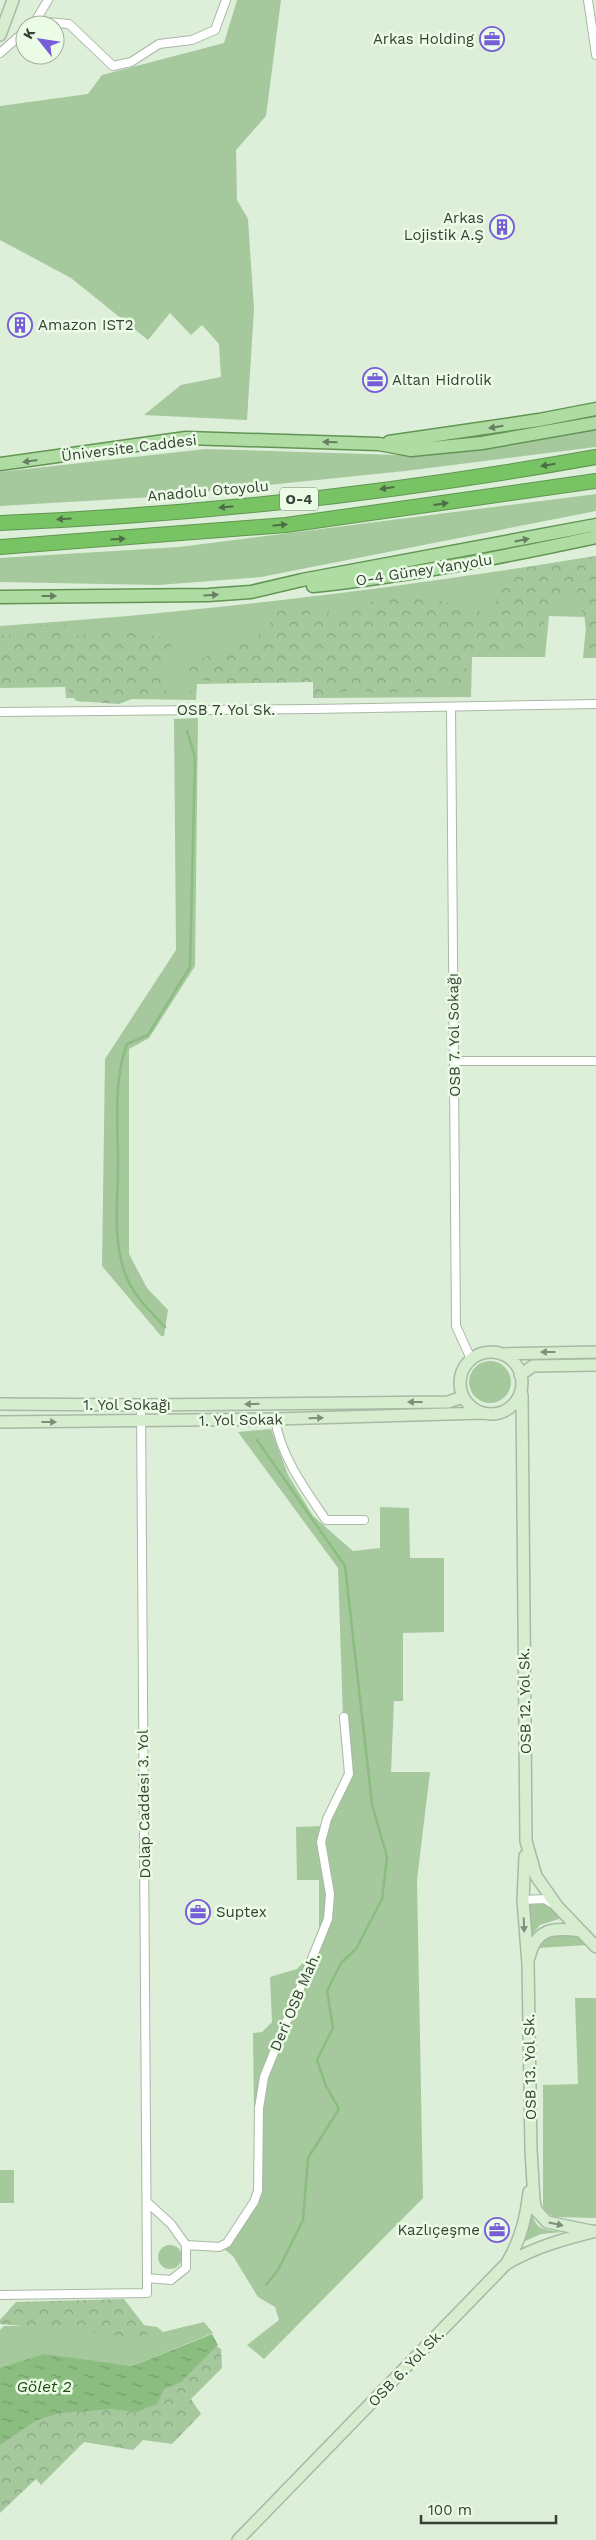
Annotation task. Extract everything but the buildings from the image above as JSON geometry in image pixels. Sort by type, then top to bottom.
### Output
[{"type":"highway","name":"Anadolu Otoyolu","points":[[0,523],[278,501],[482,475],[596,457]]},
{"type":"highway","name":"O-4","points":[[0,547],[286,525],[596,481]]},
{"type":"main road","points":[[379,444],[539,420],[596,409]]},
{"type":"main road","points":[[379,444],[411,450],[482,443],[596,423]]},
{"type":"main road","name":"Üniversite Caddesi","points":[[0,464],[186,438],[379,444]]},
{"type":"main road","points":[[0,597],[208,595],[250,592],[302,580],[596,525]]},
{"type":"main road","name":"O-4 Güney Yanyolu","points":[[250,592],[366,580],[494,559],[596,537]]},
{"type":"street","points":[[0,35],[13,0]]},
{"type":"street","points":[[40,15],[48,0]]},
{"type":"street","points":[[65,24],[70,24],[113,66],[131,62],[159,44],[192,40],[215,30],[226,0]]},
{"type":"street","points":[[588,0],[596,55]]},
{"type":"street","points":[[0,52],[15,39]]},
{"type":"street","name":"OSB 7. Yol Sk.","points":[[0,712],[596,704]]},
{"type":"street","name":"OSB 7. Yol Sokağı","points":[[451,707],[456,1326],[471,1359]]},
{"type":"street","points":[[454,1062],[596,1061]]},
{"type":"street","points":[[501,1354],[516,1366],[520,1375],[520,1393],[506,1410],[491,1414],[483,1413],[468,1404],[463,1397],[460,1376],[471,1359],[480,1354],[596,1352]]},
{"type":"street","points":[[520,1375],[533,1366],[596,1365]]},
{"type":"street","name":"OSB 12. Yol Sk.","points":[[520,1393],[522,1396],[526,1841],[533,1868],[557,1906],[596,1947]]},
{"type":"street","name":"1. Yol Sokağı","points":[[0,1404],[141,1405],[448,1402],[463,1397]]},
{"type":"street","name":"Dolap Caddesi 3. Yol","points":[[141,1405],[148,2203],[147,2278]]},
{"type":"street","points":[[506,1410],[522,1430]]},
{"type":"street","name":"1. Yol Sokak","points":[[0,1422],[275,1419],[483,1413]]},
{"type":"street","points":[[275,1419],[277,1430],[294,1473],[326,1520],[364,1520]]},
{"type":"street","name":"Deri OSB Mah.","points":[[186,2245],[220,2246],[227,2244],[254,2202],[258,2191],[259,2108],[264,2077],[328,1919],[330,1894],[322,1842],[327,1819],[349,1774],[344,1717]]},
{"type":"street","name":"OSB 13. Yol Sk.","points":[[526,1841],[523,1900],[528,1964],[532,2170]]},
{"type":"street","points":[[523,1900],[545,1899],[557,1906]]},
{"type":"street","points":[[528,1964],[532,1945],[542,1932],[563,1928],[581,1931]]},
{"type":"street","points":[[532,2170],[534,2201],[541,2218],[554,2224],[596,2231]]},
{"type":"street","points":[[506,2264],[519,2242],[526,2221],[532,2170]]},
{"type":"street","points":[[0,2296],[147,2293],[147,2278],[171,2280],[186,2268],[186,2245],[171,2224],[148,2203]]},
{"type":"street","name":"OSB 6. Yol Sk.","points":[[238,2540],[506,2264],[528,2251],[547,2244],[596,2231]]},
{"type":"green space","points":[[237,0],[281,0],[266,116],[236,150],[237,200],[248,219],[254,309],[247,420],[144,415],[181,385],[221,377],[219,344],[202,325],[191,335],[170,313],[148,340],[71,278],[0,240],[0,106],[88,94],[102,75],[224,43]]},
{"type":"green space","points":[[596,430],[596,447],[405,471],[153,497],[0,506],[0,472],[206,449],[398,455]]},
{"type":"green space","points":[[596,494],[596,511],[261,577],[158,585],[0,582],[0,558],[179,547]]},
{"type":"green space","points":[[596,556],[596,658],[583,658],[587,617],[549,616],[545,657],[472,657],[471,697],[313,698],[313,682],[197,684],[196,700],[66,698],[65,687],[0,688],[0,626],[225,607],[448,579]]},
{"type":"green space","points":[[596,556],[596,650],[588,648],[584,613],[577,607],[581,599],[566,594],[563,607],[546,613],[539,646],[533,652],[466,656],[464,662],[468,675],[463,690],[445,687],[421,692],[372,693],[358,689],[313,698],[313,682],[223,683],[198,679],[190,693],[183,692],[190,664],[251,639],[270,623],[275,612],[318,603],[337,619],[396,590],[480,611],[490,624],[505,571]]},
{"type":"green space","points":[[37,625],[68,625],[76,636],[122,627],[133,633],[145,644],[152,636],[168,637],[172,648],[163,666],[167,694],[140,696],[119,704],[76,701],[69,690],[60,683],[0,685],[0,636],[33,633]]},
{"type":"green space","points":[[198,718],[195,966],[149,1038],[129,1049],[129,1254],[147,1288],[168,1310],[164,1336],[161,1336],[102,1266],[105,1059],[176,950],[174,719]]},
{"type":"green space","points":[[490,1361],[505,1367],[511,1382],[505,1397],[490,1403],[475,1397],[469,1382],[475,1367]]},
{"type":"green space","points":[[271,1429],[288,1475],[313,1516],[353,1551],[380,1548],[380,1507],[409,1508],[410,1558],[444,1558],[444,1632],[403,1633],[403,1701],[394,1701],[391,1772],[430,1772],[417,1880],[423,2198],[264,2359],[247,2345],[279,2320],[275,2307],[258,2297],[233,2256],[219,2245],[229,2241],[255,2198],[253,2033],[262,2032],[272,2022],[270,1977],[297,1969],[319,1945],[319,1880],[297,1880],[296,1827],[323,1826],[345,1779],[338,1568],[238,1432]]},
{"type":"green space","points":[[542,1901],[562,1918],[540,1925],[529,1938],[529,1903]]},
{"type":"green space","points":[[551,1933],[575,1934],[587,1945],[539,1948],[542,1940]]},
{"type":"green space","points":[[575,1998],[596,1998],[596,2218],[553,2217],[543,2208],[543,2085],[578,2084]]},
{"type":"green space","points":[[0,2170],[14,2170],[14,2203],[0,2203]]},
{"type":"green space","points":[[531,2212],[538,2226],[562,2232],[541,2234],[521,2243],[527,2235]]},
{"type":"green space","points":[[170,2245],[179,2248],[182,2257],[179,2266],[170,2269],[161,2266],[158,2257],[161,2248]]},
{"type":"green space","points":[[124,2299],[151,2334],[129,2338],[101,2333],[0,2324],[0,2320],[16,2302]]},
{"type":"green space","points":[[204,2322],[213,2333],[132,2366],[43,2355],[0,2370],[0,2330],[4,2326],[143,2325],[157,2327],[163,2332]]},
{"type":"green space","points":[[213,2344],[221,2349],[222,2368],[191,2399],[201,2414],[172,2444],[143,2440],[133,2450],[84,2442],[41,2485],[36,2479],[0,2513],[0,2430],[43,2415],[162,2385]]},
{"type":"water","name":"Gölet 2","points":[[212,2334],[218,2345],[181,2382],[164,2389],[157,2404],[136,2412],[113,2409],[59,2413],[35,2421],[0,2445],[0,2368],[44,2354],[132,2366]]},
{"type":"waterway","points":[[165,1327],[133,1290],[122,1263],[117,1235],[117,1104],[120,1073],[127,1044],[148,1035],[190,967],[195,757],[187,731]]},
{"type":"waterway","points":[[257,1440],[345,1566],[372,1804],[387,1857],[382,1899],[356,1949],[341,1963],[327,1991],[333,2028],[317,2060],[326,2086],[339,2109],[308,2158],[303,2220],[278,2270],[266,2285]]},
{"type":"place","name":"Arkas Holding","points":[[492,39]]},
{"type":"place","name":"Arkas Lojistik A.Ş","points":[[502,227]]},
{"type":"place","name":"Amazon IST2","points":[[20,325]]},
{"type":"place","name":"Altan Hidrolik","points":[[375,380]]},
{"type":"place","name":"Suptex","points":[[198,1912]]},
{"type":"place","name":"Kazlıçeşme","points":[[497,2230]]}]
